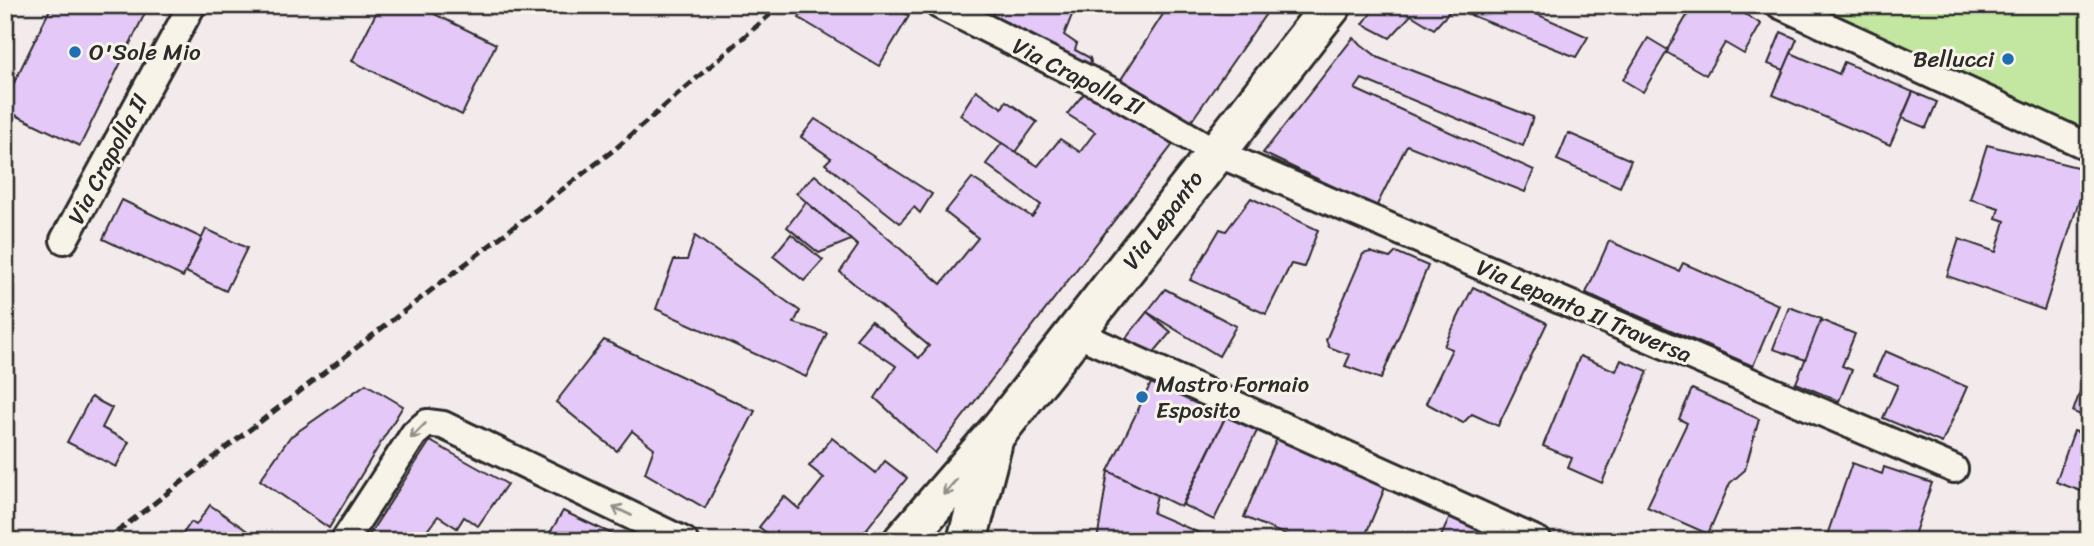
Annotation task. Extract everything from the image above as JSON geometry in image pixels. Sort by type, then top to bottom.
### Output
[{"type":"main road","name":"Via Lepanto","points":[[903,541],[995,435],[1332,5]]},
{"type":"main road","name":"Via Lepanto","points":[[967,541],[995,435]]},
{"type":"street","name":"Via Crapolla II","points":[[64,240],[192,5]]},
{"type":"street","name":"Via Crapolla II","points":[[939,5],[1112,92],[1215,152]]},
{"type":"street","points":[[1780,5],[2089,147]]},
{"type":"street","name":"Via Lepanto II Traversa","points":[[1215,152],[1954,469]]},
{"type":"street","points":[[1076,333],[1538,541]]},
{"type":"street","points":[[344,541],[414,434],[427,423],[443,425],[684,541]]},
{"type":"green space","name":"Bellucci","points":[[1813,5],[2089,5],[2089,112],[2080,129]]},
{"type":"building","points":[[52,5],[149,5],[80,146],[5,110],[5,101]]},
{"type":"building","points":[[380,5],[416,5],[496,44],[462,115],[352,61]]},
{"type":"building","points":[[807,5],[818,5],[827,11],[830,5],[891,5],[909,16],[879,66],[799,18]]},
{"type":"building","points":[[997,5],[1076,5],[1064,35],[1077,44],[1075,50],[1090,58],[1091,62],[1087,68],[987,27]]},
{"type":"building","points":[[1169,5],[1272,5],[1188,126],[1120,81]]},
{"type":"building","points":[[1377,5],[1516,5],[1588,37],[1576,57],[1453,8],[1434,29],[1411,15],[1390,38],[1363,24]]},
{"type":"building","points":[[1693,5],[1730,5],[1761,24],[1744,54],[1725,43],[1706,75],[1666,52]]},
{"type":"building","points":[[1781,32],[1797,39],[1784,70],[1768,64]]},
{"type":"building","points":[[1353,38],[1379,58],[1533,117],[1523,146],[1362,79],[1355,89],[1534,170],[1525,192],[1407,145],[1376,207],[1263,153]]},
{"type":"building","points":[[1648,38],[1668,50],[1643,92],[1623,80]]},
{"type":"building","points":[[1791,53],[1839,74],[1844,62],[1913,92],[1890,145],[1773,95]]},
{"type":"building","points":[[976,90],[1002,108],[1006,101],[1037,122],[1015,152],[960,115]]},
{"type":"building","points":[[1086,91],[1174,143],[935,453],[875,398],[896,366],[856,339],[871,321],[919,358],[929,346],[840,272],[858,246],[796,193],[815,175],[941,284],[978,238],[945,212],[972,178],[1032,217],[1041,205],[986,164],[1002,143],[1038,166],[1060,139],[1080,152],[1095,132],[1067,114]]},
{"type":"building","points":[[1913,92],[1937,102],[1926,128],[1902,118]]},
{"type":"building","points":[[815,119],[932,194],[920,213],[914,207],[900,223],[825,164],[831,158],[801,137]]},
{"type":"building","points":[[1568,133],[1631,160],[1620,187],[1557,160]]},
{"type":"building","points":[[1987,145],[2089,170],[2044,310],[1947,276],[1959,239],[1996,252],[2005,221],[1996,218],[1999,208],[1970,199]]},
{"type":"building","points":[[1251,198],[1318,230],[1304,267],[1291,264],[1266,314],[1190,280],[1220,229],[1226,231]]},
{"type":"building","points":[[122,200],[202,238],[183,277],[103,239]]},
{"type":"building","points":[[806,202],[851,240],[819,253],[787,227]]},
{"type":"building","points":[[206,229],[247,248],[226,291],[186,272]]},
{"type":"building","points":[[791,234],[823,260],[804,281],[773,256]]},
{"type":"building","points":[[695,236],[800,311],[794,323],[827,333],[806,377],[656,309],[674,260],[687,260]]},
{"type":"building","points":[[1609,241],[1679,271],[1683,263],[1779,305],[1753,366],[1586,293]]},
{"type":"building","points":[[1370,252],[1390,258],[1396,252],[1428,266],[1381,379],[1345,366],[1350,355],[1329,347],[1326,340],[1363,254]]},
{"type":"building","points":[[1473,287],[1547,323],[1498,426],[1472,414],[1463,423],[1426,403],[1452,349],[1444,346]]},
{"type":"building","points":[[1165,289],[1236,326],[1219,356],[1147,312]]},
{"type":"building","points":[[1789,307],[1822,319],[1806,360],[1773,349]]},
{"type":"building","points":[[1147,312],[1171,332],[1150,357],[1126,338]]},
{"type":"building","points":[[1821,320],[1855,334],[1842,366],[1852,370],[1839,401],[1796,383]]},
{"type":"building","points":[[604,340],[755,411],[705,508],[645,473],[654,448],[632,431],[617,451],[556,402]]},
{"type":"building","points":[[1885,351],[1967,387],[1942,443],[1883,418],[1898,385],[1874,375]]},
{"type":"building","points":[[1580,356],[1616,371],[1621,360],[1648,371],[1602,483],[1568,468],[1572,458],[1543,446]]},
{"type":"building","points":[[2089,366],[2089,418],[2073,412]]},
{"type":"building","points":[[1152,381],[1226,416],[1181,507],[1108,471]]},
{"type":"building","points":[[366,384],[403,406],[329,528],[260,480],[290,437]]},
{"type":"building","points":[[1692,389],[1759,419],[1745,470],[1730,483],[1708,534],[1647,507],[1687,423],[1679,419]]},
{"type":"building","points":[[91,397],[112,408],[102,428],[129,442],[116,467],[67,442]]},
{"type":"building","points":[[1227,414],[1258,429],[1214,520],[1183,505]]},
{"type":"building","points":[[2074,431],[2089,436],[2089,494],[2056,482]]},
{"type":"building","points":[[832,438],[876,473],[885,461],[907,478],[857,541],[777,541],[759,527],[784,496],[799,509],[824,478],[809,466]]},
{"type":"building","points":[[1277,438],[1387,483],[1363,541],[1300,541],[1244,517]]},
{"type":"building","points":[[430,441],[507,484],[478,526],[464,517],[457,528],[438,516],[423,536],[429,541],[365,541]]},
{"type":"building","points":[[1852,463],[1882,474],[1884,467],[1932,483],[1912,541],[1825,541]]},
{"type":"building","points":[[1108,471],[1157,495],[1153,513],[1218,541],[1097,541]]},
{"type":"building","points":[[210,505],[262,541],[178,541],[191,522],[196,525]]},
{"type":"building","points":[[563,511],[627,541],[545,541]]},
{"type":"building","points":[[1452,512],[1517,541],[1439,541]]},
{"type":"building","points":[[1970,532],[1995,541],[1967,541]]},
{"type":"railway","points":[[105,541],[615,149],[781,5]]},
{"type":"place","name":"O'Sole Mio","points":[[75,52]]},
{"type":"place","name":"Bellucci","points":[[2008,59]]},
{"type":"place","name":"Mastro Fornaio Esposito","points":[[1142,397]]}]
